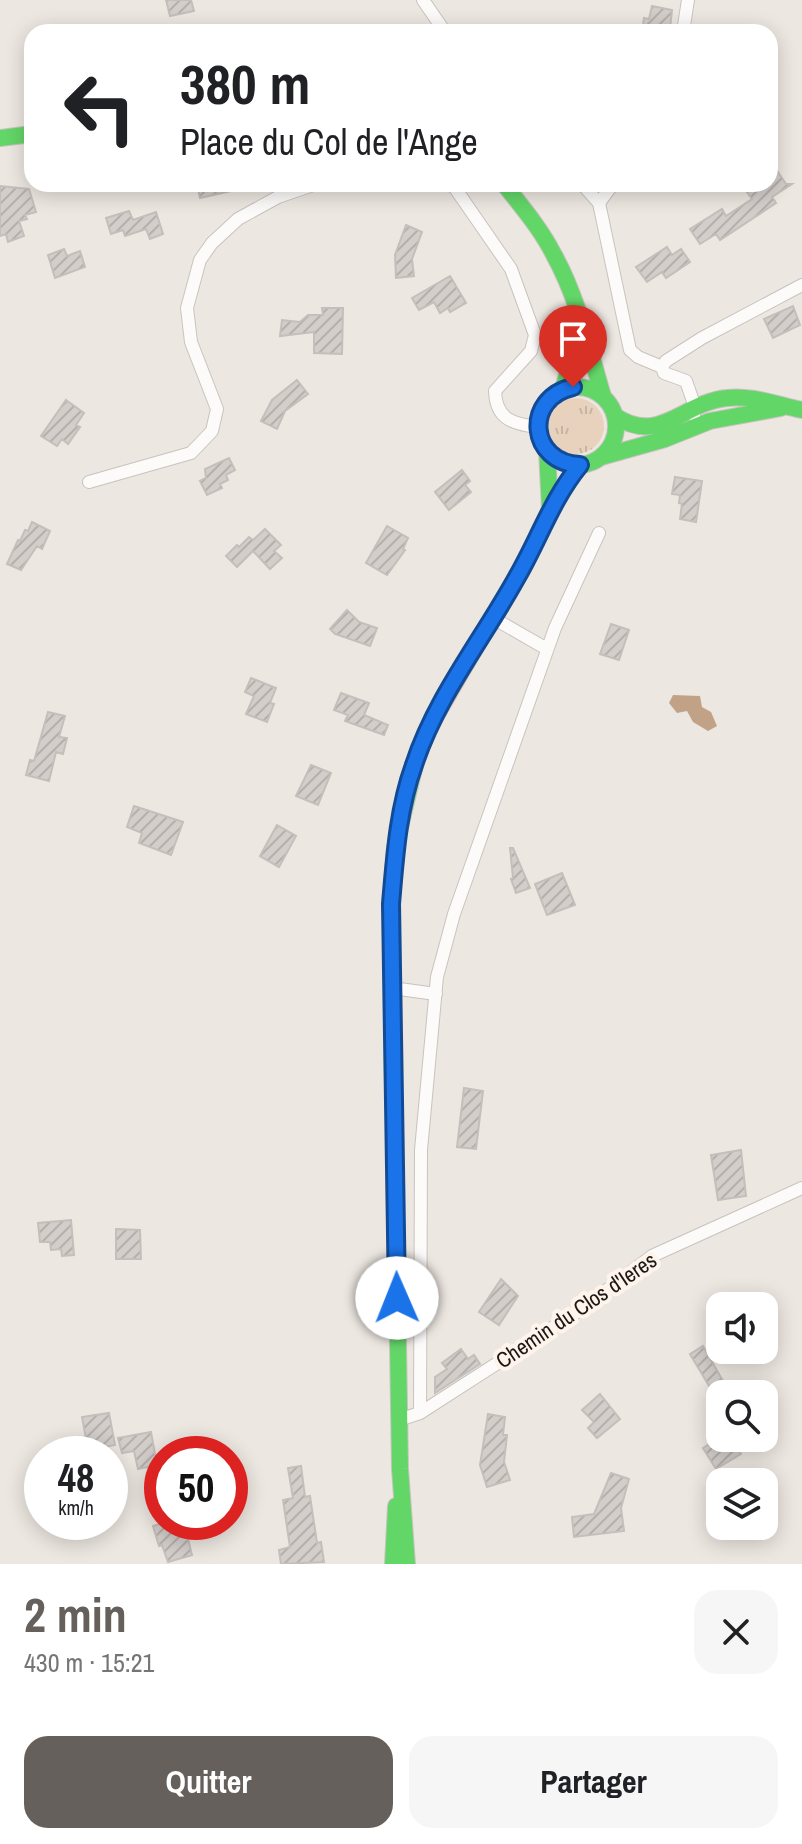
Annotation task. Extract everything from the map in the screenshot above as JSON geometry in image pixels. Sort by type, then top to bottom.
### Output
[{"type":"main road","points":[[0,138],[24,135]]},
{"type":"main road","points":[[510,192],[559,264],[578,311],[603,396],[615,416],[630,428],[644,430],[723,398],[763,400],[794,408]]},
{"type":"main road","points":[[578,311],[572,358],[563,389],[545,404],[538,427],[540,439],[547,450],[562,462],[580,465],[665,439],[710,421],[794,408]]},
{"type":"main road","points":[[563,389],[584,387],[603,396]]},
{"type":"main road","points":[[601,457],[614,439],[615,416]]},
{"type":"main road","points":[[547,450],[550,509]]},
{"type":"main road","points":[[407,1564],[399,1420],[391,904],[395,848],[414,764],[451,686],[531,552],[550,509],[580,465]]},
{"type":"main road","points":[[393,1564],[400,1469]]},
{"type":"street","points":[[423,0],[440,24]]},
{"type":"street","points":[[684,24],[688,0]]},
{"type":"street","points":[[89,482],[191,453],[212,431],[217,409],[191,342],[187,308],[200,260],[212,243],[238,219],[293,192]]},
{"type":"street","points":[[458,192],[511,269],[535,335],[531,351],[495,391],[495,402],[500,413],[512,421],[538,427]]},
{"type":"street","points":[[589,192],[599,203],[630,350],[638,357],[662,367],[664,373],[686,381],[695,407],[694,417],[670,429],[665,439]]},
{"type":"street","points":[[599,203],[607,192]]},
{"type":"street","points":[[662,367],[666,361],[702,338],[802,285]]},
{"type":"street","points":[[420,1413],[421,1150],[437,977],[454,914],[547,649],[599,533]]},
{"type":"street","points":[[493,618],[547,649]]},
{"type":"street","points":[[392,988],[436,994]]},
{"type":"street","name":"Chemin du Clos d'Ieres","points":[[399,1420],[420,1413],[583,1308],[652,1256],[802,1188]]},
{"type":"green space","points":[[576,398],[596,406],[604,426],[596,446],[576,454],[556,446],[548,426],[556,406]]},
{"type":"shaded area","points":[[673,695],[700,696],[702,707],[711,712],[717,726],[708,731],[693,722],[687,711],[677,713],[669,703]]},
{"type":"building","points":[[166,0],[191,0],[194,11],[170,16]]},
{"type":"building","points":[[652,6],[672,10],[671,24],[643,24],[644,18],[649,19]]},
{"type":"building","points":[[778,172],[786,184],[792,184],[772,197],[776,203],[720,240],[716,234],[700,244],[690,229],[722,209],[726,216],[752,199],[747,192],[778,192]]},
{"type":"building","points":[[0,186],[24,188],[24,192],[30,192],[36,212],[25,215],[27,219],[19,221],[24,236],[8,242],[6,234],[0,236]]},
{"type":"building","points":[[199,192],[227,192],[200,198]]},
{"type":"building","points":[[129,211],[133,220],[156,212],[163,234],[150,239],[146,229],[125,236],[123,230],[111,234],[106,218]]},
{"type":"building","points":[[406,225],[422,232],[412,259],[414,276],[396,278],[395,255]]},
{"type":"building","points":[[667,247],[672,255],[681,249],[690,262],[666,278],[662,272],[647,282],[636,267]]},
{"type":"building","points":[[64,249],[67,256],[80,251],[85,267],[55,278],[48,255]]},
{"type":"building","points":[[450,276],[466,303],[450,312],[448,308],[440,313],[434,302],[419,310],[412,298]]},
{"type":"building","points":[[793,306],[800,325],[773,338],[764,319]]},
{"type":"building","points":[[322,308],[343,308],[342,354],[314,353],[314,332],[280,336],[282,320],[300,322],[308,315],[323,315]]},
{"type":"building","points":[[297,380],[308,394],[285,411],[277,429],[261,421],[272,400]]},
{"type":"building","points":[[66,400],[84,413],[76,425],[80,427],[68,444],[62,439],[57,446],[41,436]]},
{"type":"building","points":[[229,458],[235,470],[226,475],[228,480],[220,484],[222,488],[207,495],[200,481],[206,478],[205,469]]},
{"type":"building","points":[[462,470],[470,481],[465,485],[471,492],[449,510],[435,492]]},
{"type":"building","points":[[675,477],[702,481],[696,522],[680,519],[680,495],[672,494]]},
{"type":"building","points":[[32,522],[50,531],[42,549],[37,546],[21,570],[7,564],[18,540]]},
{"type":"building","points":[[387,526],[408,538],[405,550],[387,575],[366,563]]},
{"type":"building","points":[[265,529],[281,545],[274,551],[282,558],[270,569],[253,551],[237,567],[226,556],[237,545],[239,547],[249,537],[253,540]]},
{"type":"building","points":[[347,610],[359,622],[377,628],[370,646],[335,634],[330,629]]},
{"type":"building","points":[[611,624],[629,630],[619,660],[600,654]]},
{"type":"building","points":[[251,678],[276,688],[267,722],[246,714],[254,696],[245,692]]},
{"type":"building","points":[[341,693],[369,703],[364,715],[388,725],[384,735],[345,721],[348,715],[334,710]]},
{"type":"building","points":[[48,712],[65,716],[59,737],[67,738],[63,754],[56,752],[49,781],[26,775],[30,760],[34,761]]},
{"type":"building","points":[[311,765],[331,773],[318,805],[296,796]]},
{"type":"building","points":[[134,806],[183,822],[171,855],[139,843],[142,833],[127,827]]},
{"type":"building","points":[[277,825],[296,836],[279,867],[260,856]]},
{"type":"building","points":[[510,848],[513,848],[530,888],[516,893],[511,879]]},
{"type":"building","points":[[562,873],[575,905],[547,915],[535,884]]},
{"type":"building","points":[[464,1088],[483,1091],[476,1149],[457,1147]]},
{"type":"building","points":[[741,1150],[746,1196],[718,1200],[711,1155]]},
{"type":"building","points":[[71,1220],[74,1255],[62,1256],[61,1249],[51,1250],[50,1242],[40,1242],[38,1223]]},
{"type":"building","points":[[116,1229],[140,1230],[141,1259],[116,1259]]},
{"type":"building","points":[[501,1279],[518,1296],[499,1325],[479,1312]]},
{"type":"building","points":[[703,1346],[706,1364],[713,1364],[722,1380],[706,1381],[690,1354]]},
{"type":"building","points":[[461,1349],[468,1359],[474,1355],[480,1364],[435,1393],[435,1377],[447,1369],[442,1363]]},
{"type":"building","points":[[600,1394],[620,1419],[597,1438],[588,1428],[594,1422],[582,1410]]},
{"type":"building","points":[[109,1413],[113,1436],[85,1436],[82,1417]]},
{"type":"building","points":[[488,1414],[505,1417],[504,1462],[510,1480],[487,1487],[480,1465]]},
{"type":"building","points":[[151,1432],[152,1436],[144,1436],[144,1468],[138,1469],[134,1451],[128,1452],[128,1436]]},
{"type":"building","points":[[706,1446],[706,1452],[741,1454],[715,1468],[703,1448]]},
{"type":"building","points":[[301,1466],[305,1497],[310,1496],[317,1543],[321,1542],[324,1562],[281,1564],[279,1550],[290,1547],[283,1500],[293,1498],[288,1468]]},
{"type":"building","points":[[611,1473],[629,1479],[621,1508],[624,1531],[574,1537],[572,1517],[594,1514]]},
{"type":"building","points":[[157,1540],[188,1540],[192,1555],[168,1562],[162,1545],[159,1546]]},
{"type":"traffic: fast","points":[[0,138],[24,135]]},
{"type":"traffic: fast","points":[[510,192],[543,236],[562,271],[582,324],[603,396]]},
{"type":"traffic: fast","points":[[563,389],[572,358],[577,321]]},
{"type":"traffic: fast","points":[[577,387],[592,390],[609,404],[616,426],[613,441],[599,458],[577,465],[562,462],[545,448],[538,426],[541,411],[555,394],[577,387]]},
{"type":"traffic: fast","points":[[615,416],[631,424],[659,425],[711,401],[736,397],[802,410]]},
{"type":"traffic: fast","points":[[601,457],[665,439],[710,421],[781,408]]},
{"type":"traffic: fast","points":[[547,450],[550,509]]},
{"type":"traffic: fast","points":[[407,1564],[400,1469],[391,904],[395,848],[417,756]]},
{"type":"traffic: fast","points":[[393,1564],[396,1506]]},
{"type":"traffic: slow","points":[[417,756],[430,726],[531,552],[550,509],[580,465]]},
{"type":"route","points":[[397,1298],[391,904],[395,848],[402,809],[414,764],[430,726],[522,570],[558,495],[580,465],[562,462],[554,457],[540,439],[538,427],[545,404],[553,395],[573,387]]}]
